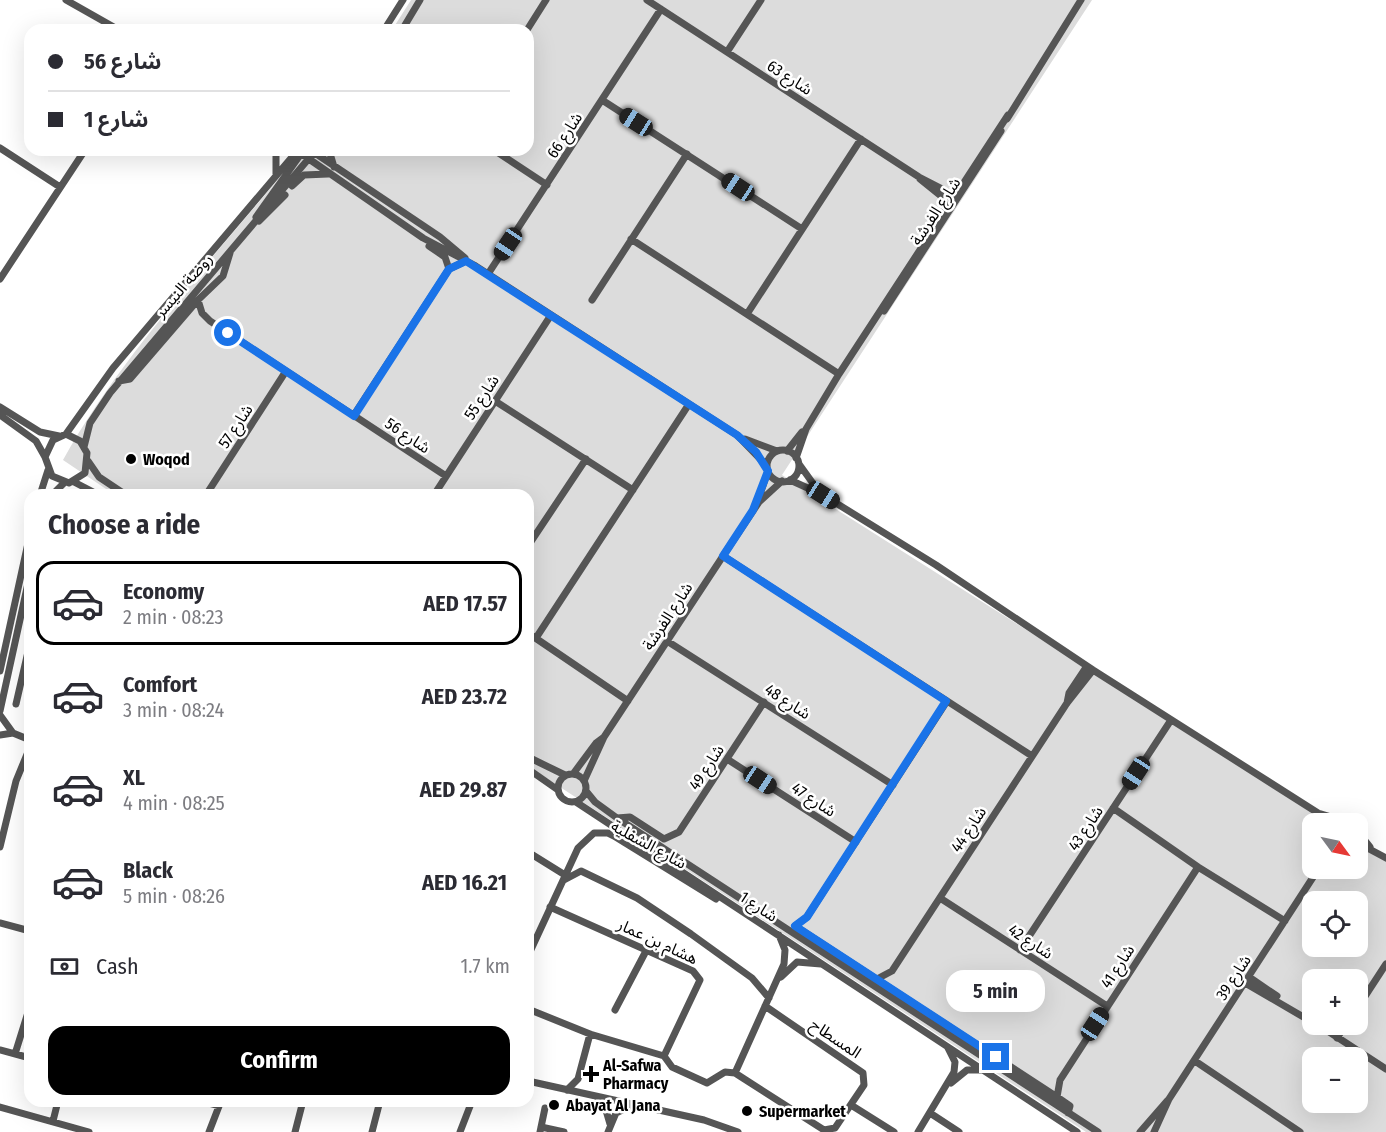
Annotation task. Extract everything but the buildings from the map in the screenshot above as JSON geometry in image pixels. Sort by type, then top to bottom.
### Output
[{"type":"street","points":[[66,0],[108,24]]},
{"type":"street","points":[[388,24],[403,0]]},
{"type":"street","points":[[406,24],[420,0]]},
{"type":"street","points":[[531,24],[546,0]]},
{"type":"street","name":"شارع 63","points":[[647,0],[918,177],[957,197]]},
{"type":"street","points":[[727,52],[761,0]]},
{"type":"street","name":"شارع الفرشة","points":[[797,461],[802,438],[839,374],[909,275],[1081,0]]},
{"type":"street","name":"شارع 66","points":[[488,274],[661,9]]},
{"type":"street","points":[[602,100],[802,229]]},
{"type":"street","points":[[747,314],[861,139]]},
{"type":"street","points":[[0,148],[60,188]]},
{"type":"street","points":[[592,300],[687,154]]},
{"type":"street","points":[[0,279],[81,156]]},
{"type":"street","points":[[276,156],[276,174]]},
{"type":"street","name":"روضة النيسر","points":[[63,435],[113,368],[276,174],[299,156]]},
{"type":"street","points":[[254,222],[265,201],[301,156]]},
{"type":"street","name":"روضة النيسر","points":[[84,447],[90,423],[119,381],[309,160],[307,156]]},
{"type":"street","points":[[314,156],[440,237],[474,266]]},
{"type":"street","points":[[331,156],[334,168]]},
{"type":"street","points":[[503,156],[547,185]]},
{"type":"street","points":[[309,160],[423,238],[488,274],[737,435],[777,451],[787,451],[797,461],[809,481],[823,495]]},
{"type":"street","points":[[254,222],[267,215],[304,175],[328,174]]},
{"type":"street","name":"شارع 63","points":[[918,177],[951,205]]},
{"type":"street","points":[[423,238],[428,245],[446,257],[449,269]]},
{"type":"street","points":[[631,239],[839,374]]},
{"type":"street","points":[[119,381],[130,379],[198,300],[223,276],[231,251]]},
{"type":"street","points":[[354,416],[449,269],[466,261]]},
{"type":"street","points":[[182,318],[204,317],[198,300]]},
{"type":"street","name":"شارع 55","points":[[438,489],[551,315]]},
{"type":"street","name":"شارع 56","points":[[204,317],[446,477]]},
{"type":"street","name":"شارع 57","points":[[210,489],[286,371]]},
{"type":"street","points":[[495,400],[633,490]]},
{"type":"street","points":[[628,701],[536,638],[689,404]]},
{"type":"street","points":[[0,407],[40,432],[74,436],[84,447],[99,477],[117,489]]},
{"type":"street","points":[[0,415],[36,441],[45,457],[48,470],[42,489]]},
{"type":"street","name":"شارع الفرشة","points":[[787,451],[811,420]]},
{"type":"street","points":[[45,457],[49,445],[63,435]]},
{"type":"street","points":[[737,435],[768,469],[773,478],[823,495],[936,565],[1090,668],[1318,813]]},
{"type":"street","points":[[768,469],[770,457],[777,451]]},
{"type":"street","points":[[74,482],[85,473],[88,459]]},
{"type":"street","points":[[534,537],[586,459]]},
{"type":"street","points":[[786,481],[797,473],[797,461]]},
{"type":"street","name":"شارع الفرشة","points":[[584,781],[604,737],[753,510],[768,469]]},
{"type":"street","points":[[48,470],[64,483]]},
{"type":"street","name":"شارع الفرشة","points":[[753,510],[786,481]]},
{"type":"street","points":[[58,489],[64,483],[74,482],[87,489]]},
{"type":"street","points":[[723,556],[1032,756]]},
{"type":"street","points":[[0,671],[24,560]]},
{"type":"street","points":[[13,733],[0,713],[24,602]]},
{"type":"street","name":"شارع 48","points":[[667,641],[893,785]]},
{"type":"street","name":"شارع 44","points":[[877,979],[892,970],[1090,668]]},
{"type":"street","points":[[16,704],[24,669]]},
{"type":"street","points":[[806,933],[807,917],[946,701]]},
{"type":"street","name":"شارع 49","points":[[664,839],[676,835],[682,829],[764,702]]},
{"type":"street","name":"شارع 43","points":[[1020,950],[1171,720]]},
{"type":"street","points":[[0,735],[13,733],[24,738]]},
{"type":"street","name":"شارع الفرشة","points":[[573,774],[596,743],[604,737]]},
{"type":"street","name":"شارع 47","points":[[727,759],[856,842]]},
{"type":"street","points":[[534,760],[565,776]]},
{"type":"street","points":[[0,847],[16,782],[24,762]]},
{"type":"street","points":[[534,773],[558,790],[564,800],[576,802],[586,791],[584,781],[573,774],[565,776],[559,782],[558,790]]},
{"type":"street","name":"شارع 1","points":[[586,791],[595,802],[617,818],[1098,1132]]},
{"type":"street","name":"شارع 1","points":[[576,802],[1077,1132]]},
{"type":"street","points":[[1113,808],[1198,867],[1285,921]]},
{"type":"street","name":"شارع 1","points":[[617,818],[630,817],[664,839]]},
{"type":"street","name":"شارع الشفلية","points":[[534,943],[564,878],[586,838],[594,833],[608,833],[738,913],[751,917]]},
{"type":"street","points":[[1368,843],[1377,852]]},
{"type":"street","points":[[1368,848],[1386,858]]},
{"type":"street","points":[[534,856],[564,878],[581,871],[637,898],[752,978],[769,998]]},
{"type":"street","name":"شارع 41","points":[[1057,1097],[1060,1080],[1198,867]]},
{"type":"street","name":"شارع 39","points":[[1140,1132],[1169,1099],[1312,879]]},
{"type":"street","name":"شارع 42","points":[[940,898],[1107,1006]]},
{"type":"street","name":"هشام بن عمار","points":[[550,907],[700,976],[699,984],[664,1056]]},
{"type":"street","name":"شارع 1","points":[[807,917],[795,926],[1057,1097],[1070,1106],[1068,1113]]},
{"type":"street","points":[[0,923],[24,929]]},
{"type":"street","points":[[534,1011],[590,1034],[664,1056],[672,1067],[707,1083],[725,1072],[735,1073],[776,984],[786,955],[778,934]]},
{"type":"street","points":[[615,1010],[646,951]]},
{"type":"street","points":[[776,984],[793,964],[801,962],[824,964]]},
{"type":"street","points":[[1368,992],[1386,964]]},
{"type":"street","name":"شارع 44","points":[[890,988],[892,970]]},
{"type":"street","points":[[1247,980],[1302,1015]]},
{"type":"street","name":"المسطاح","points":[[735,1073],[824,1130],[835,1128],[864,1085],[863,1073],[765,1006]]},
{"type":"street","points":[[15,1054],[24,1025]]},
{"type":"street","points":[[567,1090],[578,1079],[590,1034]]},
{"type":"street","points":[[1333,1035],[1386,1070]]},
{"type":"street","points":[[918,1132],[947,1087],[956,1068],[946,1046]]},
{"type":"street","points":[[0,1050],[24,1056]]},
{"type":"street","points":[[1193,1063],[1296,1131]]},
{"type":"street","points":[[947,1087],[967,1070],[982,1070]]},
{"type":"street","name":"شارع 41","points":[[1045,1089],[1060,1080]]},
{"type":"street","points":[[534,1082],[714,1123],[738,1132]]},
{"type":"street","points":[[596,1096],[605,1107],[609,1128]]},
{"type":"street","name":"شارع 39","points":[[1154,1132],[1169,1099]]},
{"type":"street","points":[[609,1128],[619,1110],[633,1104]]},
{"type":"street","points":[[851,1105],[894,1132]]},
{"type":"street","points":[[0,1107],[89,1132]]},
{"type":"street","points":[[53,1121],[56,1107]]},
{"type":"street","points":[[209,1132],[219,1107]]},
{"type":"street","points":[[295,1132],[301,1107]]},
{"type":"street","points":[[372,1132],[378,1107]]},
{"type":"street","points":[[460,1132],[470,1107]]},
{"type":"street","points":[[544,1108],[540,1130],[564,1132]]},
{"type":"street","points":[[930,1113],[959,1132]]},
{"type":"shaded area","points":[[411,0],[1092,0],[782,475],[1315,813],[1302,813],[1302,879],[1368,879],[1368,847],[1386,859],[1386,1132],[1086,1132],[534,770],[534,489],[106,489],[63,460],[88,418],[116,378],[176,300],[297,156],[534,156],[534,24],[396,24]]},
{"type":"place","name":"Woqod","points":[[131,459]]},
{"type":"place","name":"Al-Safwa Pharmacy","points":[[591,1074]]},
{"type":"place","name":"Abayat Al Jana","points":[[554,1105]]},
{"type":"place","name":"Supermarket","points":[[747,1111]]},
{"type":"route","points":[[228,333],[354,416],[449,269],[466,261],[673,393],[750,446],[767,466],[768,471],[753,510],[723,556],[946,701],[807,917],[795,926],[996,1057]]}]
